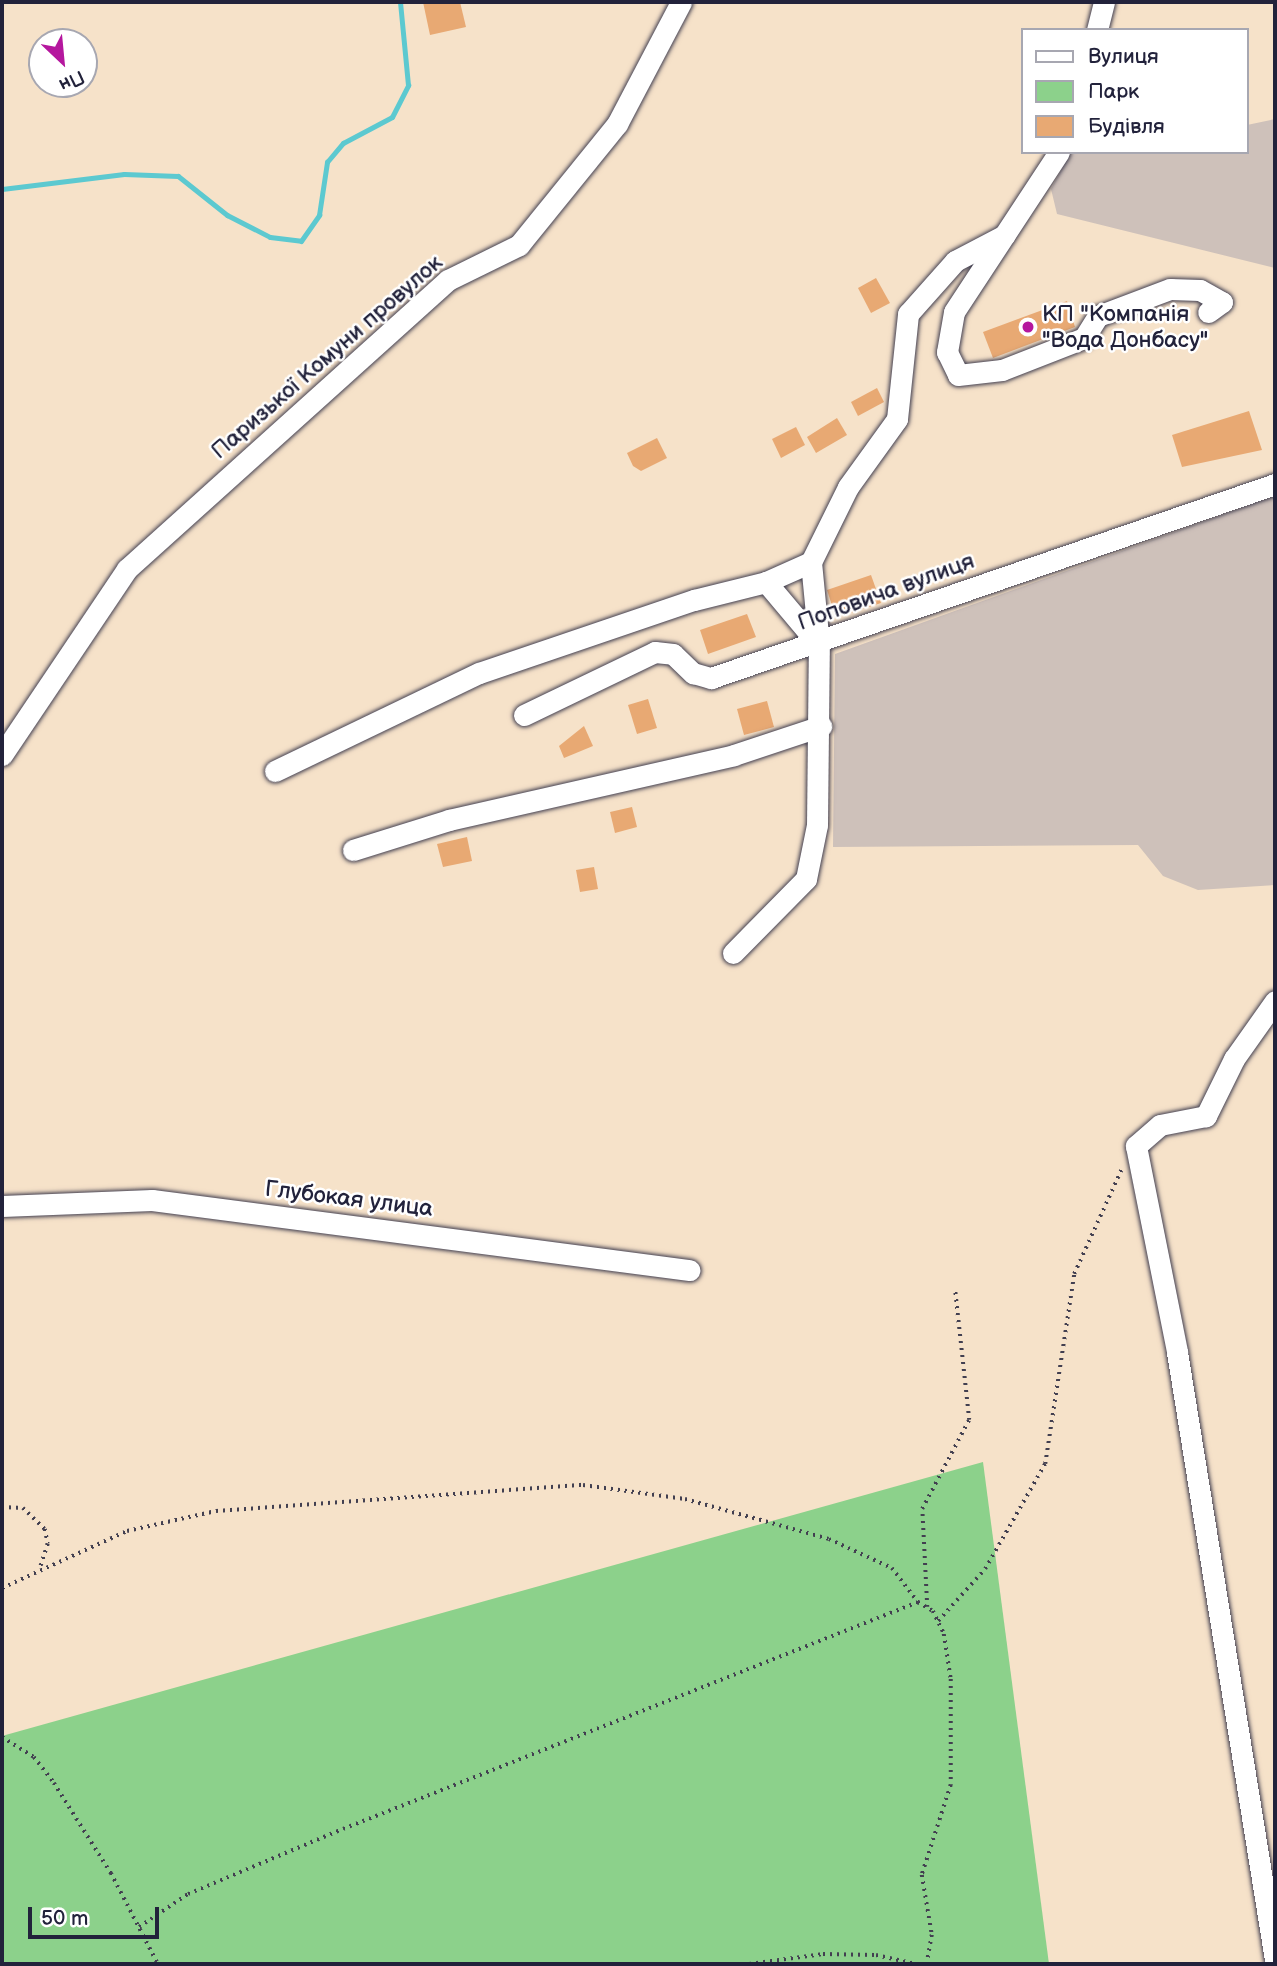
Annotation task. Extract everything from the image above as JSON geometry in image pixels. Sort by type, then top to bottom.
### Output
[{"type":"street","name":"Паризької Комуни провулок","points":[[2,755],[127,569],[448,280],[519,245],[618,124],[681,2]]},
{"type":"street","points":[[1098,28],[1104,2]]},
{"type":"street","points":[[1058,154],[954,312],[947,352],[958,375],[1002,370],[1084,338],[1098,316],[1170,289],[1200,290],[1222,302],[1208,312]]},
{"type":"street","points":[[733,953],[806,879],[817,825],[821,726],[819,645],[811,562],[848,487],[897,419],[908,314],[955,261],[1006,235]]},
{"type":"street","name":"Поповича вулиця","points":[[524,715],[655,652],[673,654],[693,673],[710,678],[819,645],[1275,484]]},
{"type":"street","points":[[275,771],[479,673],[694,600],[766,582],[811,562]]},
{"type":"street","points":[[766,582],[819,645]]},
{"type":"street","points":[[353,850],[449,820],[734,755],[821,726]]},
{"type":"street","points":[[1275,1001],[1234,1059],[1206,1116],[1160,1125],[1136,1146],[1177,1352],[1275,1959]]},
{"type":"street","name":"Глубокая улица","points":[[2,1206],[152,1200],[689,1270]]},
{"type":"street","points":[[1255,1833],[1275,1825]]},
{"type":"path","points":[[938,1621],[985,1570],[1045,1464],[1074,1273],[1090,1226],[1136,1146]]},
{"type":"path","points":[[928,1608],[922,1508],[969,1420],[955,1293]]},
{"type":"path","points":[[2,1588],[127,1531],[216,1511],[583,1485],[685,1499],[829,1539],[892,1568],[918,1602],[928,1608],[938,1621],[951,1679],[951,1785],[922,1875],[932,1935],[927,1964]]},
{"type":"path","points":[[2,1507],[23,1508],[45,1529],[48,1544],[39,1571]]},
{"type":"path","points":[[139,1927],[187,1894],[343,1829],[918,1602]]},
{"type":"path","points":[[2,1737],[34,1757],[54,1783],[158,1964]]},
{"type":"path","points":[[750,1964],[849,1954],[916,1964]]},
{"type":"shaded area","points":[[1275,119],[1275,268],[1057,214],[1051,189],[1070,154],[1249,154],[1249,125]]},
{"type":"shaded area","points":[[1275,496],[1275,885],[1198,890],[1163,876],[1138,845],[833,847],[835,654]]},
{"type":"green space","points":[[983,1462],[1049,1964],[2,1964],[2,1736]]},
{"type":"building","points":[[423,2],[460,2],[466,27],[430,35]]},
{"type":"building","points":[[876,278],[890,303],[871,313],[858,288]]},
{"type":"building","points":[[1067,301],[1075,327],[993,358],[983,332]]},
{"type":"building","points":[[877,388],[884,402],[858,416],[851,402]]},
{"type":"building","points":[[1249,411],[1262,450],[1182,467],[1172,435]]},
{"type":"building","points":[[837,418],[847,435],[816,453],[807,437]]},
{"type":"building","points":[[796,427],[805,445],[781,458],[772,439]]},
{"type":"building","points":[[657,438],[667,458],[641,471],[633,466],[627,453]]},
{"type":"building","points":[[871,575],[881,603],[836,618],[827,590]]},
{"type":"building","points":[[747,614],[756,637],[708,654],[700,630]]},
{"type":"building","points":[[648,699],[657,728],[637,734],[628,705]]},
{"type":"building","points":[[767,701],[774,727],[744,735],[737,709]]},
{"type":"building","points":[[584,726],[593,746],[564,758],[559,746]]},
{"type":"building","points":[[632,807],[637,827],[615,833],[610,812]]},
{"type":"building","points":[[467,837],[472,861],[443,867],[437,844]]},
{"type":"building","points":[[594,867],[598,889],[580,892],[576,870]]},
{"type":"waterway","points":[[2,189],[124,174],[178,176],[227,215],[270,237],[301,241],[319,215],[327,162],[343,143],[392,117],[408,85],[400,2]]},
{"type":"place","name":"КП \"Компанія \"Вода Донбасу\"","points":[[1028,327]]}]
